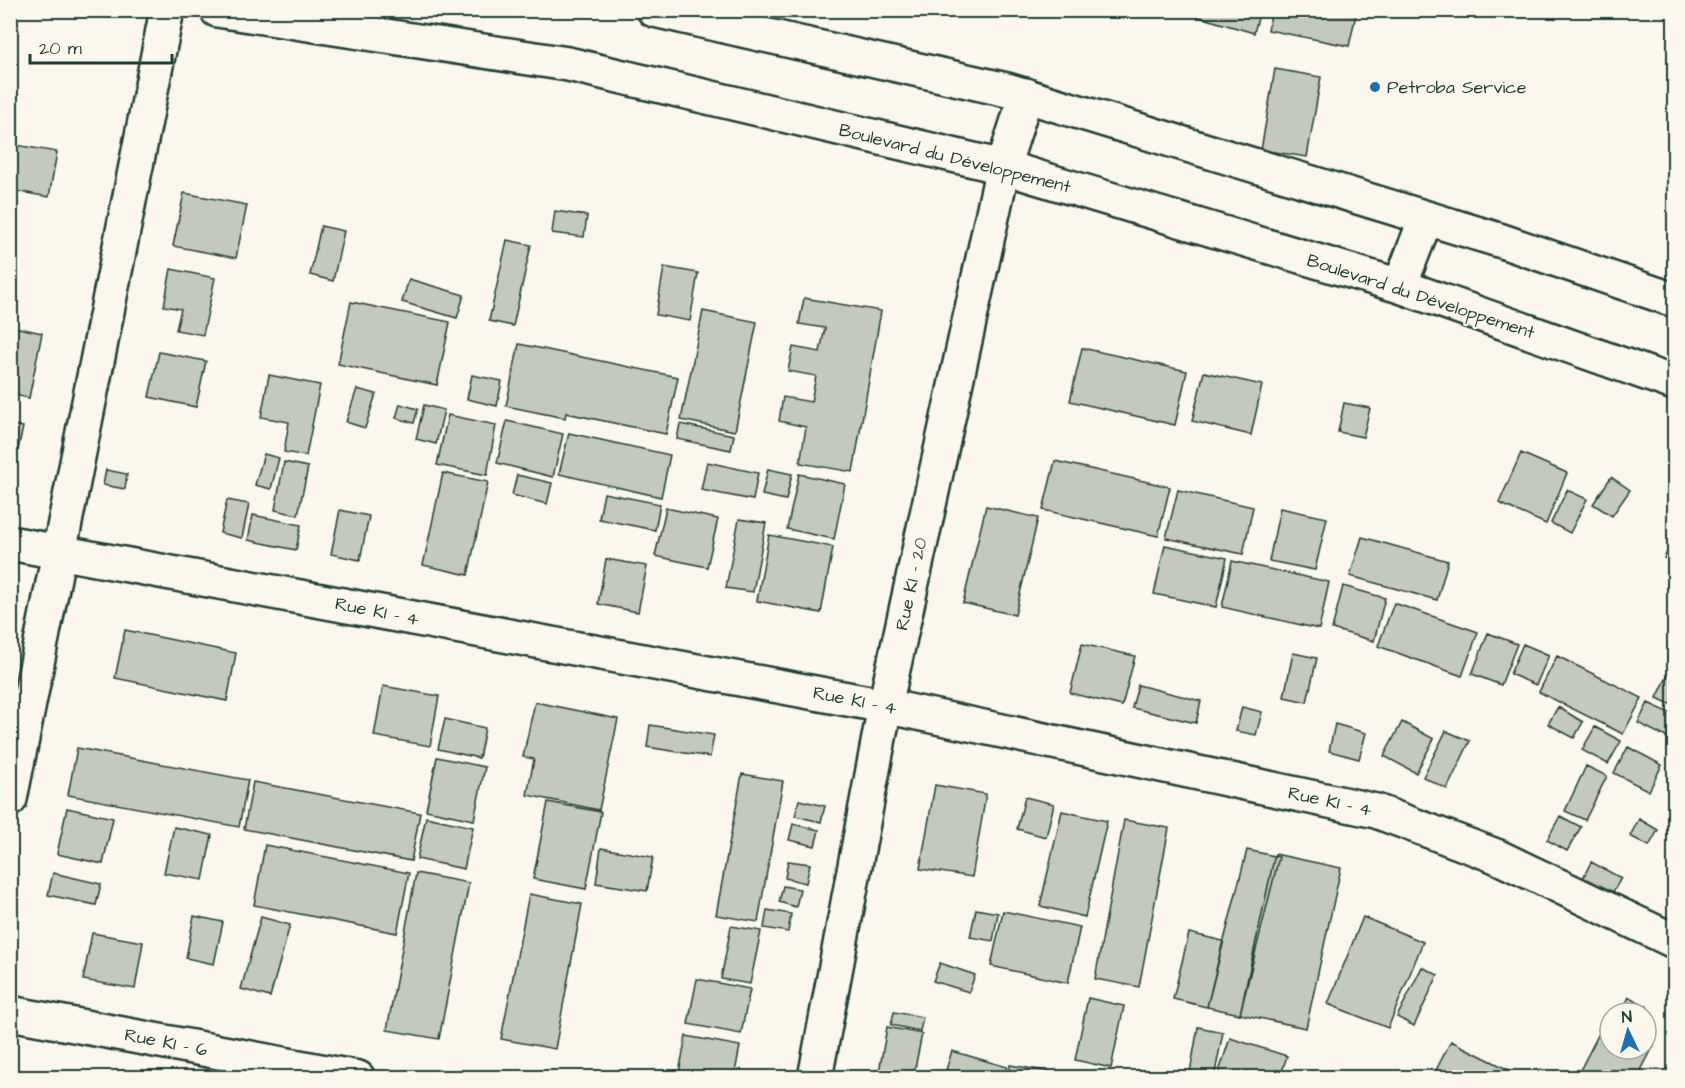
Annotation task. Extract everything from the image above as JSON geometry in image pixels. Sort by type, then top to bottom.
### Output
[{"type":"main road","points":[[10,800],[167,10]]},
{"type":"main road","name":"Boulevard du Développement","points":[[217,10],[568,64],[1003,167],[1400,286],[1674,383]]},
{"type":"main road","points":[[654,10],[1026,95],[1502,241],[1674,300]]},
{"type":"main road","name":"Rue KI - 20","points":[[815,1077],[885,705],[1003,167],[1026,95]]},
{"type":"main road","points":[[1400,286],[1426,218]]},
{"type":"main road","name":"Rue KI - 4","points":[[10,543],[885,705],[1376,811],[1496,856],[1674,941]]},
{"type":"main road","name":"Rue KI - 6","points":[[10,1013],[358,1077]]},
{"type":"building","points":[[1198,10],[1260,10],[1254,33],[1196,16]]},
{"type":"building","points":[[1272,10],[1357,10],[1349,46],[1268,30]]},
{"type":"building","points":[[1275,69],[1321,77],[1307,157],[1261,150]]},
{"type":"building","points":[[10,144],[57,152],[49,197],[10,190]]},
{"type":"building","points":[[184,193],[247,205],[236,258],[173,246]]},
{"type":"building","points":[[555,211],[587,216],[584,237],[552,233]]},
{"type":"building","points":[[321,226],[344,231],[333,281],[310,275]]},
{"type":"building","points":[[507,240],[531,245],[513,326],[489,321]]},
{"type":"building","points":[[664,267],[698,273],[690,321],[656,315]]},
{"type":"building","points":[[171,269],[215,278],[203,335],[176,330],[181,309],[164,306]]},
{"type":"building","points":[[409,279],[464,295],[457,318],[402,302]]},
{"type":"building","points":[[804,298],[881,311],[853,472],[800,463],[806,427],[779,421],[783,397],[811,402],[816,376],[788,371],[793,347],[820,352],[825,328],[799,324]]},
{"type":"building","points":[[351,302],[450,322],[437,385],[338,364]]},
{"type":"building","points":[[703,311],[757,322],[735,431],[681,420]]},
{"type":"building","points":[[10,326],[42,333],[29,398],[10,394]]},
{"type":"building","points":[[519,344],[678,377],[666,434],[566,413],[565,418],[506,406]]},
{"type":"building","points":[[1082,348],[1187,371],[1175,425],[1070,401]]},
{"type":"building","points":[[159,352],[206,361],[196,407],[149,397]]},
{"type":"building","points":[[1204,372],[1262,385],[1251,435],[1192,421]]},
{"type":"building","points":[[269,375],[320,385],[306,456],[284,452],[289,422],[261,417]]},
{"type":"building","points":[[472,375],[502,381],[497,406],[467,399]]},
{"type":"building","points":[[357,389],[376,394],[365,428],[346,422]]},
{"type":"building","points":[[1344,403],[1370,408],[1363,437],[1338,432]]},
{"type":"building","points":[[400,404],[418,409],[414,423],[396,418]]},
{"type":"building","points":[[424,405],[444,410],[436,444],[416,439]]},
{"type":"building","points":[[448,415],[496,425],[487,475],[437,465]]},
{"type":"building","points":[[507,421],[563,434],[553,477],[497,463]]},
{"type":"building","points":[[10,424],[23,427],[10,486]]},
{"type":"building","points":[[680,424],[734,435],[731,450],[677,439]]},
{"type":"building","points":[[569,433],[670,455],[661,497],[559,474]]},
{"type":"building","points":[[1521,453],[1567,473],[1546,524],[1499,503]]},
{"type":"building","points":[[264,454],[279,458],[271,489],[255,485]]},
{"type":"building","points":[[1055,461],[1170,487],[1158,536],[1043,510]]},
{"type":"building","points":[[284,462],[308,467],[298,515],[275,510]]},
{"type":"building","points":[[707,462],[758,473],[753,500],[701,490]]},
{"type":"building","points":[[768,469],[792,474],[786,500],[762,495]]},
{"type":"building","points":[[106,470],[127,474],[125,489],[103,485]]},
{"type":"building","points":[[443,473],[488,482],[468,575],[423,565]]},
{"type":"building","points":[[799,474],[845,484],[834,539],[787,529]]},
{"type":"building","points":[[517,475],[552,483],[547,504],[512,495]]},
{"type":"building","points":[[1611,477],[1630,490],[1612,516],[1593,504]]},
{"type":"building","points":[[1178,490],[1253,507],[1243,554],[1166,538]]},
{"type":"building","points":[[1567,490],[1587,499],[1570,533],[1551,523]]},
{"type":"building","points":[[604,493],[660,504],[655,530],[599,519]]},
{"type":"building","points":[[227,500],[249,504],[242,538],[220,533]]},
{"type":"building","points":[[986,506],[1038,518],[1015,615],[963,603]]},
{"type":"building","points":[[666,508],[718,519],[707,567],[655,556]]},
{"type":"building","points":[[1280,508],[1327,518],[1315,570],[1269,561]]},
{"type":"building","points":[[340,510],[369,516],[360,560],[331,554]]},
{"type":"building","points":[[253,515],[301,525],[296,550],[248,540]]},
{"type":"building","points":[[739,519],[766,523],[753,592],[726,588]]},
{"type":"building","points":[[769,535],[833,547],[821,613],[757,601]]},
{"type":"building","points":[[1362,537],[1448,561],[1437,600],[1350,576]]},
{"type":"building","points":[[1672,542],[1674,543],[1674,563],[1664,558]]},
{"type":"building","points":[[1165,545],[1227,558],[1216,607],[1154,594]]},
{"type":"building","points":[[606,559],[647,566],[638,612],[598,604]]},
{"type":"building","points":[[1232,561],[1329,582],[1319,629],[1222,607]]},
{"type":"building","points":[[1343,586],[1385,598],[1374,641],[1332,629]]},
{"type":"building","points":[[1394,603],[1478,632],[1462,676],[1378,646]]},
{"type":"building","points":[[125,630],[236,653],[227,701],[115,678]]},
{"type":"building","points":[[1488,633],[1517,644],[1501,685],[1472,674]]},
{"type":"building","points":[[1082,644],[1135,656],[1122,706],[1070,693]]},
{"type":"building","points":[[1523,644],[1549,655],[1536,685],[1510,674]]},
{"type":"building","points":[[1293,653],[1317,658],[1307,702],[1284,697]]},
{"type":"building","points":[[1557,656],[1642,698],[1623,734],[1539,692]]},
{"type":"building","points":[[1674,662],[1674,706],[1657,698]]},
{"type":"building","points":[[1138,685],[1201,701],[1196,723],[1132,708]]},
{"type":"building","points":[[383,686],[439,696],[430,746],[374,736]]},
{"type":"building","points":[[535,702],[618,719],[599,810],[527,795],[534,759],[523,757]]},
{"type":"building","points":[[1648,703],[1674,715],[1674,741],[1638,723]]},
{"type":"building","points":[[1242,707],[1262,712],[1256,735],[1236,731]]},
{"type":"building","points":[[1558,707],[1583,722],[1574,738],[1548,724]]},
{"type":"building","points":[[445,719],[485,728],[479,758],[438,749]]},
{"type":"building","points":[[1402,722],[1434,739],[1416,773],[1384,756]]},
{"type":"building","points":[[1335,724],[1366,733],[1359,759],[1329,751]]},
{"type":"building","points":[[650,725],[714,735],[710,757],[647,747]]},
{"type":"building","points":[[1595,727],[1621,741],[1608,764],[1582,750]]},
{"type":"building","points":[[1446,731],[1470,741],[1447,789],[1423,777]]},
{"type":"building","points":[[1628,747],[1662,765],[1649,791],[1614,773]]},
{"type":"building","points":[[77,748],[248,780],[239,827],[68,795]]},
{"type":"building","points":[[437,757],[485,767],[474,820],[426,810]]},
{"type":"building","points":[[1586,766],[1607,776],[1585,820],[1565,811]]},
{"type":"building","points":[[742,774],[783,781],[758,922],[716,915]]},
{"type":"building","points":[[253,782],[420,813],[411,861],[244,829]]},
{"type":"building","points":[[935,785],[986,794],[972,877],[920,869]]},
{"type":"building","points":[[1025,797],[1054,804],[1046,837],[1017,829]]},
{"type":"building","points":[[799,800],[825,806],[821,822],[795,816]]},
{"type":"building","points":[[548,802],[601,812],[586,889],[533,879]]},
{"type":"building","points":[[67,808],[113,818],[103,864],[57,854]]},
{"type":"building","points":[[1062,811],[1107,821],[1085,917],[1040,906]]},
{"type":"building","points":[[1560,816],[1581,827],[1567,851],[1547,840]]},
{"type":"building","points":[[426,817],[473,827],[464,869],[417,859]]},
{"type":"building","points":[[1639,819],[1658,830],[1649,846],[1630,836]]},
{"type":"building","points":[[1124,820],[1169,828],[1139,987],[1095,979]]},
{"type":"building","points":[[793,824],[819,830],[815,846],[789,840]]},
{"type":"building","points":[[174,827],[212,835],[203,880],[164,873]]},
{"type":"building","points":[[265,845],[409,873],[397,933],[254,905]]},
{"type":"building","points":[[601,848],[653,857],[647,891],[596,883]]},
{"type":"building","points":[[1247,850],[1279,857],[1240,1014],[1207,1007]]},
{"type":"building","points":[[1275,854],[1341,868],[1306,1028],[1240,1014]]},
{"type":"building","points":[[788,861],[810,864],[806,883],[785,878]]},
{"type":"building","points":[[1591,862],[1621,878],[1609,899],[1580,884]]},
{"type":"building","points":[[53,873],[101,884],[96,905],[48,895]]},
{"type":"building","points":[[416,873],[469,883],[439,1039],[387,1030]]},
{"type":"building","points":[[783,886],[800,889],[796,907],[779,902]]},
{"type":"building","points":[[529,894],[582,904],[555,1049],[501,1039]]},
{"type":"building","points":[[976,909],[998,913],[993,941],[970,937]]},
{"type":"building","points":[[767,910],[791,914],[788,932],[764,928]]},
{"type":"building","points":[[1003,911],[1080,927],[1068,983],[991,966]]},
{"type":"building","points":[[194,916],[223,922],[214,964],[186,958]]},
{"type":"building","points":[[261,917],[290,925],[270,997],[241,989]]},
{"type":"building","points":[[1363,917],[1423,942],[1388,1028],[1328,1004]]},
{"type":"building","points":[[731,926],[761,931],[750,984],[721,979]]},
{"type":"building","points":[[92,933],[143,942],[135,989],[83,980]]},
{"type":"building","points":[[1189,933],[1223,941],[1207,1007],[1173,999]]},
{"type":"building","points":[[940,963],[975,975],[969,992],[933,981]]},
{"type":"building","points":[[1422,967],[1438,975],[1414,1026],[1397,1017]]},
{"type":"building","points":[[697,979],[750,989],[741,1034],[688,1024]]},
{"type":"building","points":[[1088,998],[1124,1006],[1111,1068],[1075,1060]]},
{"type":"building","points":[[894,1012],[923,1017],[920,1031],[891,1025]]},
{"type":"building","points":[[887,1027],[922,1034],[913,1078],[878,1078]]},
{"type":"building","points":[[1198,1027],[1223,1032],[1214,1078],[1189,1078]]},
{"type":"building","points":[[1598,1035],[1598,1061],[1646,1061],[1637,1078],[1576,1078]]},
{"type":"building","points":[[686,1036],[740,1046],[734,1078],[678,1078]]},
{"type":"building","points":[[1230,1038],[1287,1056],[1280,1078],[1217,1078]]},
{"type":"building","points":[[1451,1041],[1525,1078],[1432,1078]]},
{"type":"building","points":[[952,1051],[1007,1067],[1004,1078],[971,1078],[946,1070]]},
{"type":"building","points":[[1010,1065],[1056,1073],[1056,1078],[1008,1078]]},
{"type":"place","name":"Petroba Service","points":[[1375,87]]}]
